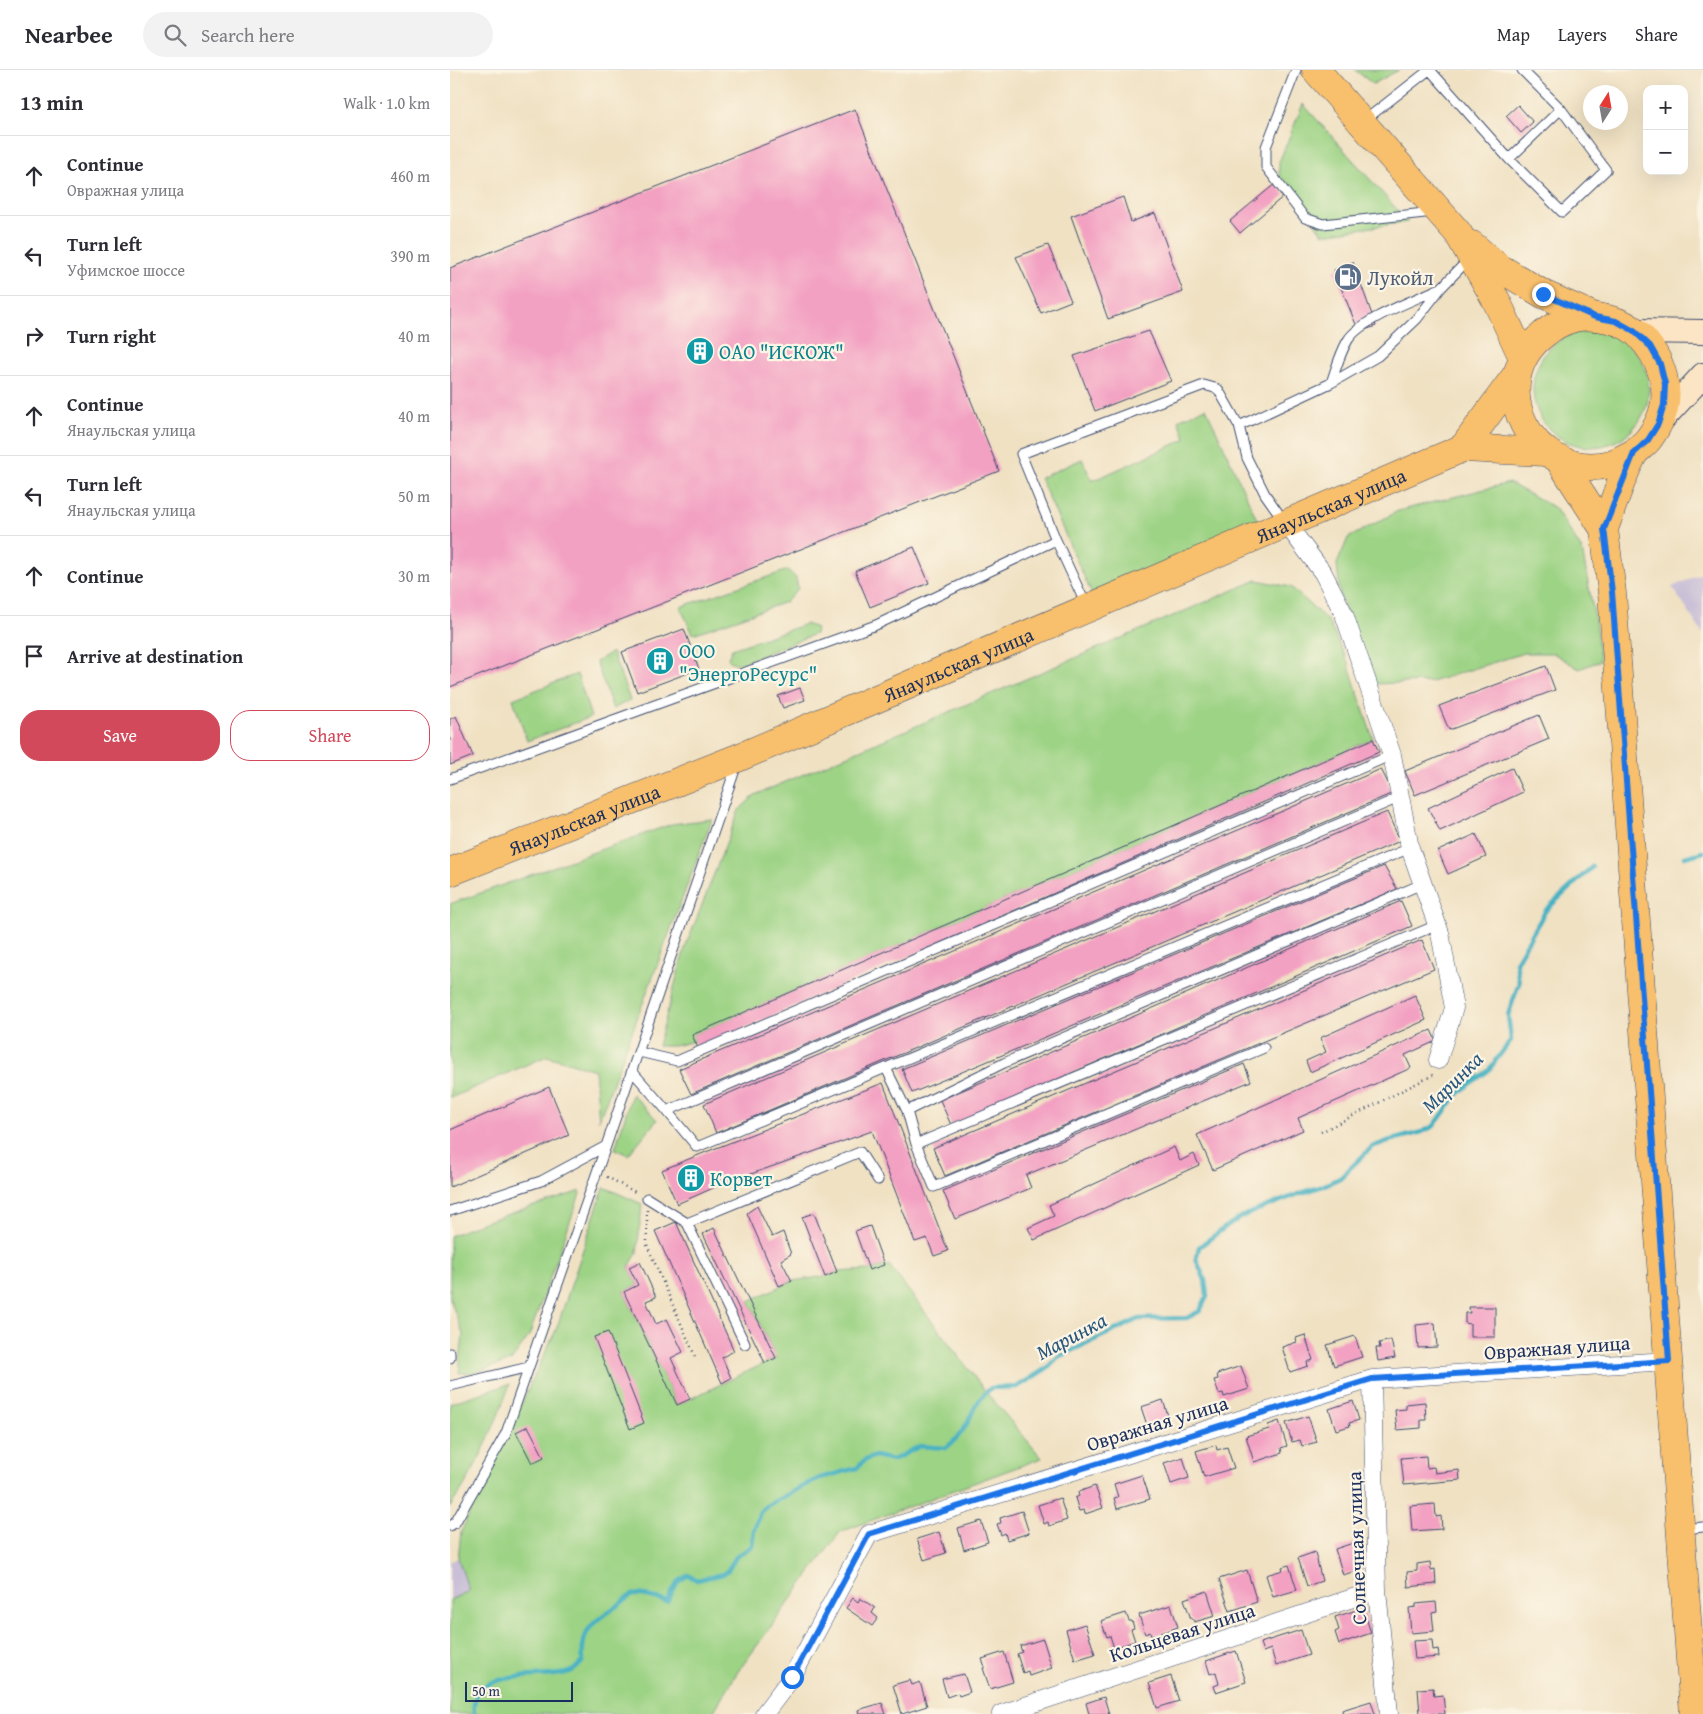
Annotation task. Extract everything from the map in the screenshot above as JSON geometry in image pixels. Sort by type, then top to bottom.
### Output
[{"type":"main road","points":[[1316,70],[1458,233],[1496,300],[1520,366],[1516,403],[1526,430],[1553,456],[1604,529],[1612,592],[1669,1361],[1692,1528],[1694,1714]]},
{"type":"main road","points":[[1458,233],[1498,267],[1543,294],[1595,317],[1616,321],[1634,331],[1650,346],[1660,364],[1665,384],[1664,405],[1658,424]]},
{"type":"main road","points":[[1595,317],[1574,318],[1553,326],[1536,340],[1463,448],[1553,456],[1585,467],[1610,464],[1634,453],[1648,440],[1658,424],[1703,375]]},
{"type":"main road","points":[[1634,331],[1703,332]]},
{"type":"main road","name":"Янаульская улица","points":[[450,872],[740,757],[1463,448]]},
{"type":"main road","points":[[1604,529],[1634,453]]},
{"type":"street","points":[[1286,523],[1323,573],[1344,614],[1392,755],[1410,848],[1438,925],[1454,1008],[1438,1060]]},
{"type":"street","name":"Овражная улица","points":[[764,1714],[792,1677],[869,1534],[1372,1379],[1669,1361]]},
{"type":"street","name":"Солнечная улица","points":[[1372,1379],[1377,1590],[1389,1714]]},
{"type":"street","name":"Кольцевая улица","points":[[1001,1714],[1377,1590]]},
{"type":"lane","points":[[1296,70],[1266,146],[1266,167],[1306,218],[1323,224],[1440,211]]},
{"type":"lane","points":[[1362,122],[1429,70],[1510,159],[1562,212],[1606,170],[1561,109],[1522,70]]},
{"type":"lane","points":[[1510,159],[1561,109]]},
{"type":"lane","points":[[1239,426],[1331,383],[1378,356],[1418,319],[1441,288],[1472,256]]},
{"type":"lane","points":[[1331,383],[1348,340],[1355,331],[1367,322],[1441,288]]},
{"type":"lane","points":[[1087,608],[1056,540],[1021,454],[1204,386],[1218,389],[1239,426],[1247,458],[1265,494],[1286,523]]},
{"type":"lane","points":[[450,779],[876,625],[1056,540]]},
{"type":"lane","points":[[638,1052],[677,1061],[1392,755]]},
{"type":"lane","points":[[450,1526],[455,1523],[506,1433],[740,757]]},
{"type":"lane","points":[[667,1112],[1401,797]]},
{"type":"lane","points":[[632,1071],[697,1147],[1410,848]]},
{"type":"lane","points":[[908,1111],[1013,1060],[1422,884]]},
{"type":"lane","points":[[916,1144],[1438,925]]},
{"type":"lane","points":[[886,1068],[908,1111],[916,1144],[934,1187],[1264,1048]]},
{"type":"lane","points":[[450,1212],[541,1181],[606,1146]]},
{"type":"lane","points":[[687,1223],[860,1152],[878,1180]]},
{"type":"lane","points":[[647,1198],[687,1223],[746,1344]]},
{"type":"lane","points":[[450,1353],[450,1358]]},
{"type":"lane","points":[[450,1386],[529,1367]]},
{"type":"path","points":[[1321,1132],[1434,1074],[1438,1060]]},
{"type":"path","points":[[597,1171],[647,1198],[647,1245],[696,1356]]},
{"type":"shaded area","points":[[1703,573],[1703,634],[1672,587]]},
{"type":"shaded area","points":[[458,1558],[470,1591],[450,1600],[450,1562]]},
{"type":"green space","points":[[1355,70],[1399,70],[1373,84]]},
{"type":"green space","points":[[1303,104],[1408,222],[1323,234],[1279,175],[1279,162]]},
{"type":"green space","points":[[1591,331],[1613,335],[1632,348],[1645,367],[1649,389],[1645,411],[1632,430],[1613,443],[1591,447],[1569,443],[1550,430],[1537,411],[1533,389],[1537,367],[1550,348],[1569,335]]},
{"type":"green space","points":[[1206,408],[1259,524],[1094,599],[1040,478],[1082,459],[1092,481],[1186,439],[1178,420]]},
{"type":"green space","points":[[1509,483],[1555,508],[1582,550],[1595,620],[1600,661],[1579,669],[1553,653],[1524,653],[1431,682],[1372,684],[1340,595],[1337,564],[1348,538],[1398,511]]},
{"type":"green space","points":[[788,570],[796,578],[798,589],[786,602],[693,634],[680,607]]},
{"type":"green space","points":[[1257,580],[1291,587],[1328,621],[1347,660],[1373,739],[693,1035],[695,1041],[674,1046],[658,1046],[684,951],[739,810],[755,795]]},
{"type":"green space","points":[[806,624],[816,628],[815,634],[739,664],[731,662],[728,658],[732,649]]},
{"type":"green space","points":[[612,652],[630,700],[613,709],[596,662]]},
{"type":"green space","points":[[577,674],[591,717],[527,741],[513,699]]},
{"type":"green space","points":[[712,819],[599,1120],[595,1070],[547,1056],[450,1098],[450,904],[672,824]]},
{"type":"green space","points":[[632,1094],[657,1120],[628,1155],[615,1149]]},
{"type":"green space","points":[[604,1187],[642,1204],[637,1253],[629,1267],[638,1285],[624,1292],[677,1405],[776,1358],[749,1301],[792,1281],[827,1276],[837,1272],[869,1270],[889,1265],[986,1392],[1042,1458],[840,1532],[737,1673],[712,1714],[450,1714],[450,1600],[469,1591],[458,1558],[461,1532],[556,1330]]},
{"type":"green space","points":[[581,1191],[529,1336],[511,1361],[472,1373],[459,1373],[463,1334],[450,1299],[450,1236],[484,1222]]},
{"type":"green space","points":[[510,1384],[477,1463],[450,1507],[450,1403]]},
{"type":"building","points":[[1518,105],[1533,122],[1521,133],[1506,116]]},
{"type":"building","name":"ОАО \"ИСКОЖ\"","points":[[855,109],[999,471],[450,687],[450,268]]},
{"type":"building","points":[[1276,183],[1285,195],[1240,233],[1230,221]]},
{"type":"building","points":[[1123,197],[1131,222],[1155,213],[1183,292],[1108,319],[1071,216]]},
{"type":"building","points":[[1048,245],[1071,301],[1041,313],[1016,257]]},
{"type":"building","points":[[1353,262],[1376,326],[1359,332],[1334,270]]},
{"type":"building","points":[[1149,331],[1171,381],[1095,411],[1074,356]]},
{"type":"building","points":[[914,547],[929,583],[870,607],[855,571]]},
{"type":"building","name":"ООО \"ЭнергоРесурс\"","points":[[684,629],[699,669],[637,692],[622,652]]},
{"type":"building","points":[[1546,666],[1555,690],[1449,730],[1439,706]]},
{"type":"building","points":[[800,688],[805,700],[783,708],[778,696]]},
{"type":"building","points":[[1539,715],[1549,739],[1415,795],[1405,771]]},
{"type":"building","points":[[456,716],[473,756],[450,765],[450,719]]},
{"type":"building","points":[[1373,739],[1379,752],[698,1048],[692,1035]]},
{"type":"building","points":[[1512,768],[1523,792],[1440,831],[1428,808]]},
{"type":"building","points":[[1381,769],[1393,793],[691,1094],[679,1069]]},
{"type":"building","points":[[1387,812],[1400,841],[716,1133],[704,1104]]},
{"type":"building","points":[[1476,834],[1486,857],[1448,874],[1438,851]]},
{"type":"building","points":[[1384,866],[1397,889],[912,1093],[902,1069]]},
{"type":"building","points":[[1401,901],[1412,926],[951,1125],[940,1100]]},
{"type":"building","points":[[1422,940],[1434,969],[945,1176],[933,1148]]},
{"type":"building","points":[[1415,995],[1426,1020],[1310,1072],[1306,1061],[1326,1052],[1320,1038]]},
{"type":"building","points":[[1431,1030],[1436,1041],[1405,1055],[1411,1068],[1298,1118],[1303,1130],[1213,1170],[1197,1135]]},
{"type":"building","points":[[1244,1064],[1251,1081],[1026,1175],[1031,1188],[955,1219],[943,1191]]},
{"type":"building","points":[[883,1083],[948,1251],[934,1256],[927,1238],[915,1242],[872,1131],[720,1185],[677,1204],[662,1170]]},
{"type":"building","points":[[549,1087],[569,1135],[450,1187],[450,1130]]},
{"type":"building","points":[[1174,1147],[1180,1161],[1194,1154],[1199,1165],[1034,1240],[1028,1228],[1054,1216],[1049,1205]]},
{"type":"building","points":[[757,1206],[772,1237],[783,1232],[791,1254],[781,1260],[792,1281],[779,1286],[747,1213]]},
{"type":"building","points":[[814,1213],[837,1272],[825,1277],[802,1217]]},
{"type":"building","points":[[676,1222],[734,1351],[722,1357],[731,1378],[722,1383],[655,1231]]},
{"type":"building","points":[[870,1226],[884,1265],[869,1270],[855,1231]]},
{"type":"building","points":[[714,1228],[776,1358],[765,1363],[703,1234]]},
{"type":"building","points":[[640,1262],[656,1297],[646,1301],[656,1324],[667,1319],[683,1352],[671,1358],[690,1399],[677,1405],[624,1292],[638,1285],[629,1267]]},
{"type":"building","points":[[1469,1307],[1495,1307],[1495,1337],[1470,1337],[1470,1324],[1465,1323],[1465,1313],[1470,1313]]},
{"type":"building","points":[[1435,1323],[1437,1347],[1418,1348],[1416,1325]]},
{"type":"building","points":[[608,1332],[644,1423],[630,1429],[594,1337]]},
{"type":"building","points":[[1305,1335],[1313,1360],[1307,1362],[1308,1366],[1290,1372],[1282,1347],[1297,1342],[1296,1338]]},
{"type":"building","points":[[1355,1336],[1362,1357],[1334,1366],[1327,1345]]},
{"type":"building","points":[[1391,1340],[1395,1358],[1378,1361],[1376,1348],[1380,1348],[1379,1343]]},
{"type":"building","points":[[1241,1366],[1249,1389],[1224,1397],[1223,1393],[1219,1394],[1214,1380],[1218,1379],[1217,1374]]},
{"type":"building","points":[[1163,1400],[1169,1419],[1163,1420],[1164,1424],[1155,1428],[1153,1423],[1147,1425],[1141,1407]]},
{"type":"building","points":[[1353,1401],[1359,1420],[1349,1423],[1350,1426],[1336,1430],[1329,1409]]},
{"type":"building","points":[[1425,1402],[1426,1420],[1421,1420],[1421,1428],[1397,1430],[1395,1410],[1406,1409],[1406,1404]]},
{"type":"building","points":[[1308,1416],[1317,1442],[1302,1446],[1300,1440],[1292,1442],[1286,1423]]},
{"type":"building","points":[[1279,1421],[1287,1446],[1281,1448],[1282,1453],[1254,1462],[1246,1436],[1269,1429],[1268,1425]]},
{"type":"building","points":[[528,1426],[544,1457],[532,1463],[516,1432]]},
{"type":"building","points":[[1216,1445],[1217,1450],[1227,1447],[1234,1468],[1204,1477],[1196,1451]]},
{"type":"building","points":[[1426,1456],[1427,1468],[1434,1467],[1435,1473],[1459,1470],[1460,1480],[1404,1485],[1401,1458]]},
{"type":"building","points":[[1183,1457],[1189,1478],[1171,1484],[1164,1463]]},
{"type":"building","points":[[1142,1475],[1150,1499],[1117,1509],[1114,1498],[1118,1497],[1114,1484]]},
{"type":"building","points":[[1095,1486],[1103,1508],[1085,1514],[1084,1510],[1079,1511],[1075,1498],[1079,1496],[1078,1492]]},
{"type":"building","points":[[1060,1498],[1067,1520],[1049,1526],[1048,1522],[1044,1524],[1038,1505]]},
{"type":"building","points":[[1435,1504],[1436,1517],[1441,1516],[1442,1529],[1412,1531],[1410,1506]]},
{"type":"building","points":[[1022,1511],[1029,1533],[1007,1540],[1005,1533],[1001,1535],[997,1524],[1001,1523],[1000,1518]]},
{"type":"building","points":[[981,1521],[988,1542],[964,1550],[958,1528]]},
{"type":"building","points":[[939,1532],[946,1553],[924,1560],[917,1539]]},
{"type":"building","points":[[1353,1543],[1356,1551],[1359,1550],[1365,1568],[1343,1575],[1335,1549]]},
{"type":"building","points":[[1315,1552],[1322,1581],[1307,1586],[1298,1558]]},
{"type":"building","points":[[1430,1562],[1431,1570],[1435,1569],[1436,1584],[1408,1587],[1407,1572],[1417,1571],[1417,1564]]},
{"type":"building","points":[[1289,1565],[1297,1590],[1273,1597],[1266,1575],[1283,1570],[1282,1567]]},
{"type":"building","points":[[1247,1570],[1257,1602],[1230,1611],[1219,1579]]},
{"type":"building","points":[[1207,1591],[1215,1616],[1194,1622],[1191,1619],[1184,1599]]},
{"type":"building","points":[[853,1598],[858,1602],[860,1598],[875,1608],[872,1613],[878,1618],[872,1626],[846,1608]]},
{"type":"building","points":[[1436,1602],[1437,1612],[1432,1613],[1434,1631],[1411,1633],[1409,1608],[1416,1607],[1416,1604]]},
{"type":"building","points":[[1171,1605],[1178,1627],[1151,1636],[1150,1632],[1145,1634],[1139,1615]]},
{"type":"building","points":[[1363,1608],[1371,1633],[1339,1644],[1335,1632],[1339,1630],[1335,1617]]},
{"type":"building","points":[[1126,1613],[1129,1621],[1132,1621],[1134,1628],[1131,1629],[1135,1641],[1114,1648],[1110,1636],[1107,1637],[1101,1621]]},
{"type":"building","points":[[1085,1624],[1095,1654],[1075,1660],[1066,1630]]},
{"type":"building","points":[[1301,1630],[1309,1655],[1276,1666],[1271,1649],[1263,1652],[1260,1643]]},
{"type":"building","points":[[1043,1639],[1052,1668],[1029,1676],[1028,1671],[1023,1673],[1017,1654],[1022,1652],[1020,1646]]},
{"type":"building","points":[[1432,1640],[1433,1650],[1438,1649],[1439,1657],[1415,1659],[1413,1641]]},
{"type":"building","points":[[1236,1651],[1246,1682],[1216,1692],[1214,1686],[1219,1684],[1216,1672],[1210,1674],[1206,1661]]},
{"type":"building","points":[[1004,1652],[1013,1682],[990,1689],[982,1659]]},
{"type":"building","points":[[964,1674],[970,1692],[959,1696],[958,1693],[947,1697],[942,1679]]},
{"type":"building","points":[[1171,1676],[1179,1701],[1157,1708],[1149,1683]]},
{"type":"building","points":[[910,1680],[912,1685],[920,1682],[927,1706],[902,1714],[893,1685]]},
{"type":"building","points":[[1433,1688],[1434,1696],[1443,1695],[1445,1714],[1420,1714],[1418,1689]]},
{"type":"building","points":[[1104,1697],[1109,1714],[1089,1714],[1086,1703]]},
{"type":"building","points":[[1371,1701],[1375,1714],[1343,1714],[1342,1710]]},
{"type":"building","points":[[882,1703],[886,1714],[859,1714],[858,1710]]},
{"type":"waterway","name":"Маринка","points":[[1685,857],[1703,852]]},
{"type":"waterway","name":"Маринка","points":[[474,1714],[475,1698],[483,1687],[496,1681],[560,1674],[575,1669],[583,1661],[584,1642],[590,1628],[601,1617],[631,1596],[646,1596],[667,1602],[678,1582],[688,1575],[697,1580],[723,1574],[728,1570],[736,1557],[752,1546],[754,1530],[760,1512],[768,1505],[820,1478],[857,1468],[865,1460],[875,1456],[893,1460],[920,1446],[946,1448],[961,1433],[979,1401],[991,1388],[1017,1387],[1047,1368],[1058,1357],[1139,1319],[1187,1318],[1200,1311],[1207,1296],[1205,1280],[1196,1259],[1199,1247],[1245,1215],[1340,1178],[1372,1147],[1422,1132],[1434,1126],[1456,1096],[1488,1071],[1511,1040],[1508,1015],[1519,983],[1516,962],[1546,910],[1592,867]]},
{"type":"place","name":"Лукойл","points":[[1348,277]]},
{"type":"place","name":"ОАО \"ИСКОЖ\"","points":[[700,351]]},
{"type":"place","name":"ООО \"ЭнергоРесурс\"","points":[[660,661]]},
{"type":"place","name":"Корвет","points":[[691,1178]]},
{"type":"route","points":[[792,1677],[869,1534],[1372,1379],[1669,1361],[1612,592],[1604,529],[1634,453],[1648,440],[1658,424],[1664,405],[1665,384],[1660,364],[1650,346],[1634,331],[1616,321],[1595,317],[1543,294]]}]
